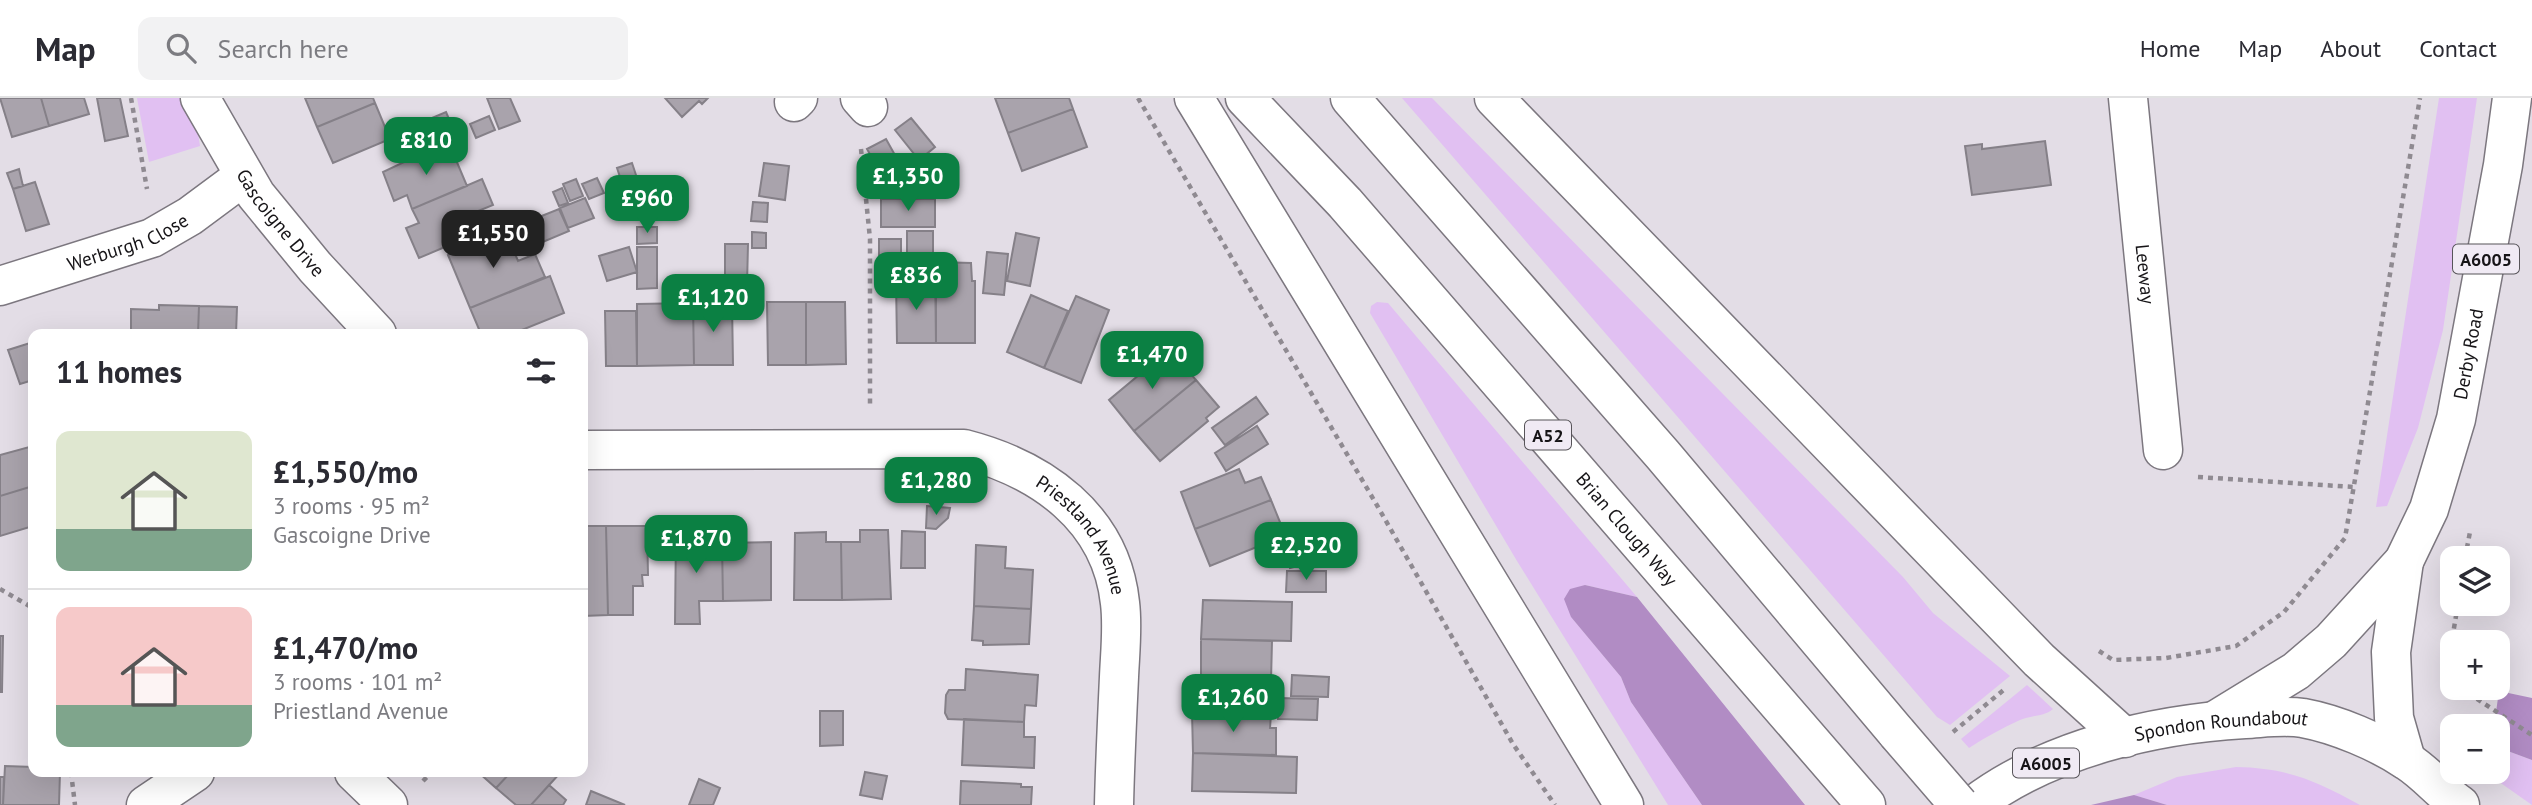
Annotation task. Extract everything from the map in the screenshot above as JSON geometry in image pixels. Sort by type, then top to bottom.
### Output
[{"type":"main road","name":"Gascoigne Drive","points":[[200,98],[244,176],[289,235],[373,329]]},
{"type":"main road","points":[[1194,98],[1624,805]]},
{"type":"main road","name":"Brian Clough Way","points":[[1245,98],[1354,214],[1855,792]]},
{"type":"main road","points":[[1350,98],[1663,455],[1959,805]]},
{"type":"main road","points":[[1494,98],[2039,660],[2125,738]]},
{"type":"main road","name":"Leeway","points":[[2128,98],[2163,450]]},
{"type":"main road","name":"Derby Road","points":[[2216,720],[2296,671],[2331,641],[2404,561],[2429,509],[2456,419],[2503,165],[2512,98]]},
{"type":"main road","name":"Werburgh Close","points":[[0,286],[115,252],[166,230],[244,176]]},
{"type":"main road","name":"Priestland Avenue","points":[[588,450],[964,449],[1005,461],[1052,486],[1092,530],[1110,567],[1120,602],[1114,805]]},
{"type":"main road","name":"Derby Road","points":[[2404,561],[2391,652],[2395,718],[2406,760]]},
{"type":"main road","name":"Spondon Roundabout","points":[[1974,805],[1992,791],[2047,763],[2125,738],[2216,720],[2304,719],[2356,736],[2406,760],[2460,805]]},
{"type":"main road","points":[[146,805],[188,777]]},
{"type":"main road","points":[[359,777],[388,805]]},
{"type":"path","points":[[131,98],[149,202],[166,230]]},
{"type":"path","points":[[1138,98],[1378,507],[1513,744],[1555,805]]},
{"type":"path","points":[[2094,648],[2113,660],[2166,658],[2236,646],[2284,612],[2345,538],[2420,98]]},
{"type":"path","points":[[864,102],[887,129],[861,146],[870,239],[870,449]]},
{"type":"path","points":[[2163,450],[2167,476],[2354,487]]},
{"type":"path","points":[[0,589],[28,605]]},
{"type":"path","points":[[2456,616],[2444,688],[2474,697],[2532,736]]},
{"type":"path","points":[[1946,738],[2039,660]]},
{"type":"path","points":[[72,777],[75,805]]},
{"type":"shaded area","points":[[137,98],[180,98],[198,133],[200,146],[149,162]]},
{"type":"shaded area","points":[[1402,98],[1432,98],[1903,577],[1933,613],[2010,676],[1950,725],[1937,717]]},
{"type":"shaded area","points":[[2439,98],[2477,98],[2443,330],[2418,428],[2387,506],[2376,507]]},
{"type":"shaded area","points":[[1377,302],[1388,303],[1637,597],[1585,585],[1571,617],[1621,677],[1631,702],[1702,805],[1668,805],[1517,561],[1370,313],[1371,306]]},
{"type":"shaded area","points":[[1585,585],[1637,597],[1805,805],[1702,805],[1631,702],[1621,677],[1571,617],[1564,599],[1570,589]]},
{"type":"shaded area","points":[[2027,685],[2053,709],[2013,723],[1969,748],[1961,739]]},
{"type":"shaded area","points":[[2510,693],[2532,698],[2532,760],[2510,752],[2510,714],[2496,714],[2498,700],[2510,700]]},
{"type":"shaded area","points":[[2510,752],[2532,760],[2532,805],[2502,784],[2510,784]]},
{"type":"shaded area","points":[[2236,767],[2271,770],[2300,777],[2360,805],[2167,805],[2134,795],[2177,777]]},
{"type":"shaded area","points":[[2134,795],[2167,805],[2091,805]]},
{"type":"building","points":[[0,98],[41,98],[49,126],[12,137]]},
{"type":"building","points":[[41,98],[84,98],[89,114],[49,126]]},
{"type":"building","points":[[97,98],[120,98],[128,136],[105,141]]},
{"type":"building","points":[[305,98],[373,98],[375,103],[317,127]]},
{"type":"building","points":[[487,98],[510,98],[520,121],[499,129]]},
{"type":"building","points":[[665,98],[708,98],[702,104],[699,101],[682,117]]},
{"type":"building","points":[[995,98],[1069,98],[1073,109],[1008,133]]},
{"type":"building","points":[[375,103],[390,139],[333,163],[317,127]]},
{"type":"building","points":[[1073,109],[1087,147],[1022,171],[1008,133]]},
{"type":"building","points":[[446,112],[454,131],[415,147],[408,128]]},
{"type":"building","points":[[489,116],[495,130],[476,138],[470,124]]},
{"type":"building","points":[[911,118],[935,147],[919,160],[895,130]]},
{"type":"building","points":[[886,139],[906,175],[888,186],[867,149]]},
{"type":"building","points":[[448,141],[467,186],[412,209],[407,195],[394,201],[383,172]]},
{"type":"building","points":[[2045,141],[2051,185],[1972,195],[1965,146],[1982,144],[1982,149]]},
{"type":"building","points":[[632,163],[637,178],[622,183],[617,168]]},
{"type":"building","points":[[764,163],[789,166],[785,200],[759,196]]},
{"type":"building","points":[[19,169],[23,186],[13,189],[7,173]]},
{"type":"building","points":[[597,178],[604,193],[589,199],[582,184]]},
{"type":"building","points":[[482,179],[493,205],[478,211],[485,230],[419,258],[406,228],[419,223],[412,209]]},
{"type":"building","points":[[576,179],[583,196],[570,201],[563,184]]},
{"type":"building","points":[[35,182],[49,224],[26,231],[13,189]]},
{"type":"building","points":[[562,188],[568,203],[559,206],[553,192]]},
{"type":"building","points":[[635,188],[635,204],[619,205],[619,189]]},
{"type":"building","points":[[585,198],[594,218],[568,228],[560,208]]},
{"type":"building","points":[[881,199],[935,199],[935,227],[881,227]]},
{"type":"building","points":[[753,202],[768,203],[767,222],[751,221]]},
{"type":"building","points":[[559,209],[569,231],[519,252],[509,229]]},
{"type":"building","points":[[637,227],[657,227],[657,243],[637,244]]},
{"type":"building","points":[[907,231],[933,231],[933,267],[907,266]]},
{"type":"building","points":[[506,232],[518,261],[535,254],[545,277],[470,308],[448,255]]},
{"type":"building","points":[[752,232],[766,233],[766,248],[752,248]]},
{"type":"building","points":[[1016,233],[1039,238],[1030,286],[1007,281]]},
{"type":"building","points":[[879,239],[901,239],[901,276],[879,275]]},
{"type":"building","points":[[725,244],[748,244],[747,285],[725,285]]},
{"type":"building","points":[[629,247],[637,272],[607,281],[599,256]]},
{"type":"building","points":[[637,247],[657,247],[657,288],[637,289]]},
{"type":"building","points":[[987,252],[1008,254],[1004,295],[983,293]]},
{"type":"building","points":[[935,262],[971,263],[972,281],[975,281],[975,343],[936,343]]},
{"type":"building","points":[[550,276],[564,313],[524,329],[479,329],[470,308]]},
{"type":"building","points":[[896,281],[936,281],[936,343],[897,343]]},
{"type":"building","points":[[1031,295],[1068,311],[1044,368],[1007,352]]},
{"type":"building","points":[[1076,296],[1109,310],[1081,383],[1044,368]]},
{"type":"building","points":[[767,302],[806,302],[806,365],[768,365]]},
{"type":"building","points":[[806,302],[845,302],[846,364],[806,365]]},
{"type":"building","points":[[693,303],[732,303],[733,365],[694,365]]},
{"type":"building","points":[[693,303],[694,365],[637,366],[637,304]]},
{"type":"building","points":[[159,305],[199,306],[198,329],[131,329],[131,309],[159,310]]},
{"type":"building","points":[[199,306],[237,307],[236,329],[198,329]]},
{"type":"building","points":[[605,311],[636,311],[637,366],[606,366]]},
{"type":"building","points":[[28,344],[28,382],[20,384],[8,350]]},
{"type":"building","points":[[1173,353],[1196,380],[1134,431],[1109,400],[1157,360],[1160,364]]},
{"type":"building","points":[[1196,380],[1219,407],[1206,418],[1208,421],[1160,461],[1134,431]]},
{"type":"building","points":[[1256,397],[1268,414],[1225,445],[1212,428]]},
{"type":"building","points":[[1257,426],[1268,444],[1226,471],[1215,453]]},
{"type":"building","points":[[28,447],[28,488],[0,496],[0,455]]},
{"type":"building","points":[[1239,469],[1245,483],[1261,477],[1271,500],[1195,529],[1181,492]]},
{"type":"building","points":[[28,488],[28,528],[0,536],[0,496]]},
{"type":"building","points":[[1271,500],[1284,532],[1267,539],[1269,542],[1210,566],[1195,529]]},
{"type":"building","points":[[927,506],[950,508],[948,518],[936,529],[926,528]]},
{"type":"building","points":[[588,526],[606,526],[608,615],[588,616]]},
{"type":"building","points":[[606,526],[647,526],[648,575],[642,575],[643,586],[633,586],[633,615],[608,615]]},
{"type":"building","points":[[860,530],[888,530],[891,599],[842,600],[841,542],[860,542]]},
{"type":"building","points":[[676,531],[706,531],[706,543],[722,543],[723,601],[699,601],[700,624],[675,624]]},
{"type":"building","points":[[902,531],[925,532],[925,568],[901,568]]},
{"type":"building","points":[[826,532],[826,542],[841,542],[842,600],[794,600],[795,533]]},
{"type":"building","points":[[1321,536],[1326,559],[1290,568],[1285,545]]},
{"type":"building","points":[[771,542],[771,600],[723,601],[722,543]]},
{"type":"building","points":[[976,545],[1006,547],[1005,568],[1033,570],[1031,609],[974,606]]},
{"type":"building","points":[[1287,571],[1326,571],[1326,592],[1286,592]]},
{"type":"building","points":[[1203,600],[1292,602],[1291,641],[1201,639]]},
{"type":"building","points":[[974,606],[1031,609],[1029,644],[983,645],[983,641],[972,640]]},
{"type":"building","points":[[0,636],[3,636],[2,692],[0,692]]},
{"type":"building","points":[[1201,639],[1272,641],[1271,681],[1201,679]]},
{"type":"building","points":[[966,669],[1038,675],[1036,706],[1025,705],[1024,722],[948,719],[945,713],[946,695],[949,690],[965,690]]},
{"type":"building","points":[[1292,675],[1329,677],[1328,697],[1291,696]]},
{"type":"building","points":[[1278,698],[1318,699],[1317,720],[1278,719]]},
{"type":"building","points":[[820,711],[843,711],[843,745],[820,746]]},
{"type":"building","points":[[1192,712],[1271,714],[1270,728],[1276,728],[1276,755],[1193,753]]},
{"type":"building","points":[[964,719],[1024,722],[1024,737],[1035,737],[1034,768],[962,765]]},
{"type":"building","points":[[1193,753],[1297,757],[1296,793],[1192,791]]},
{"type":"building","points":[[5,766],[28,767],[28,777],[60,777],[59,805],[3,805]]},
{"type":"building","points":[[865,772],[887,776],[882,799],[860,795]]},
{"type":"building","points":[[0,777],[4,777],[3,805],[0,805]]},
{"type":"building","points":[[484,777],[506,777],[496,788]]},
{"type":"building","points":[[506,777],[556,777],[531,805],[516,805],[496,788]]},
{"type":"building","points":[[699,779],[720,788],[713,805],[689,805]]},
{"type":"building","points":[[961,781],[1032,787],[1031,805],[960,805]]},
{"type":"building","points":[[549,785],[566,800],[563,805],[531,805]]},
{"type":"building","points":[[591,791],[625,805],[586,805]]}]
